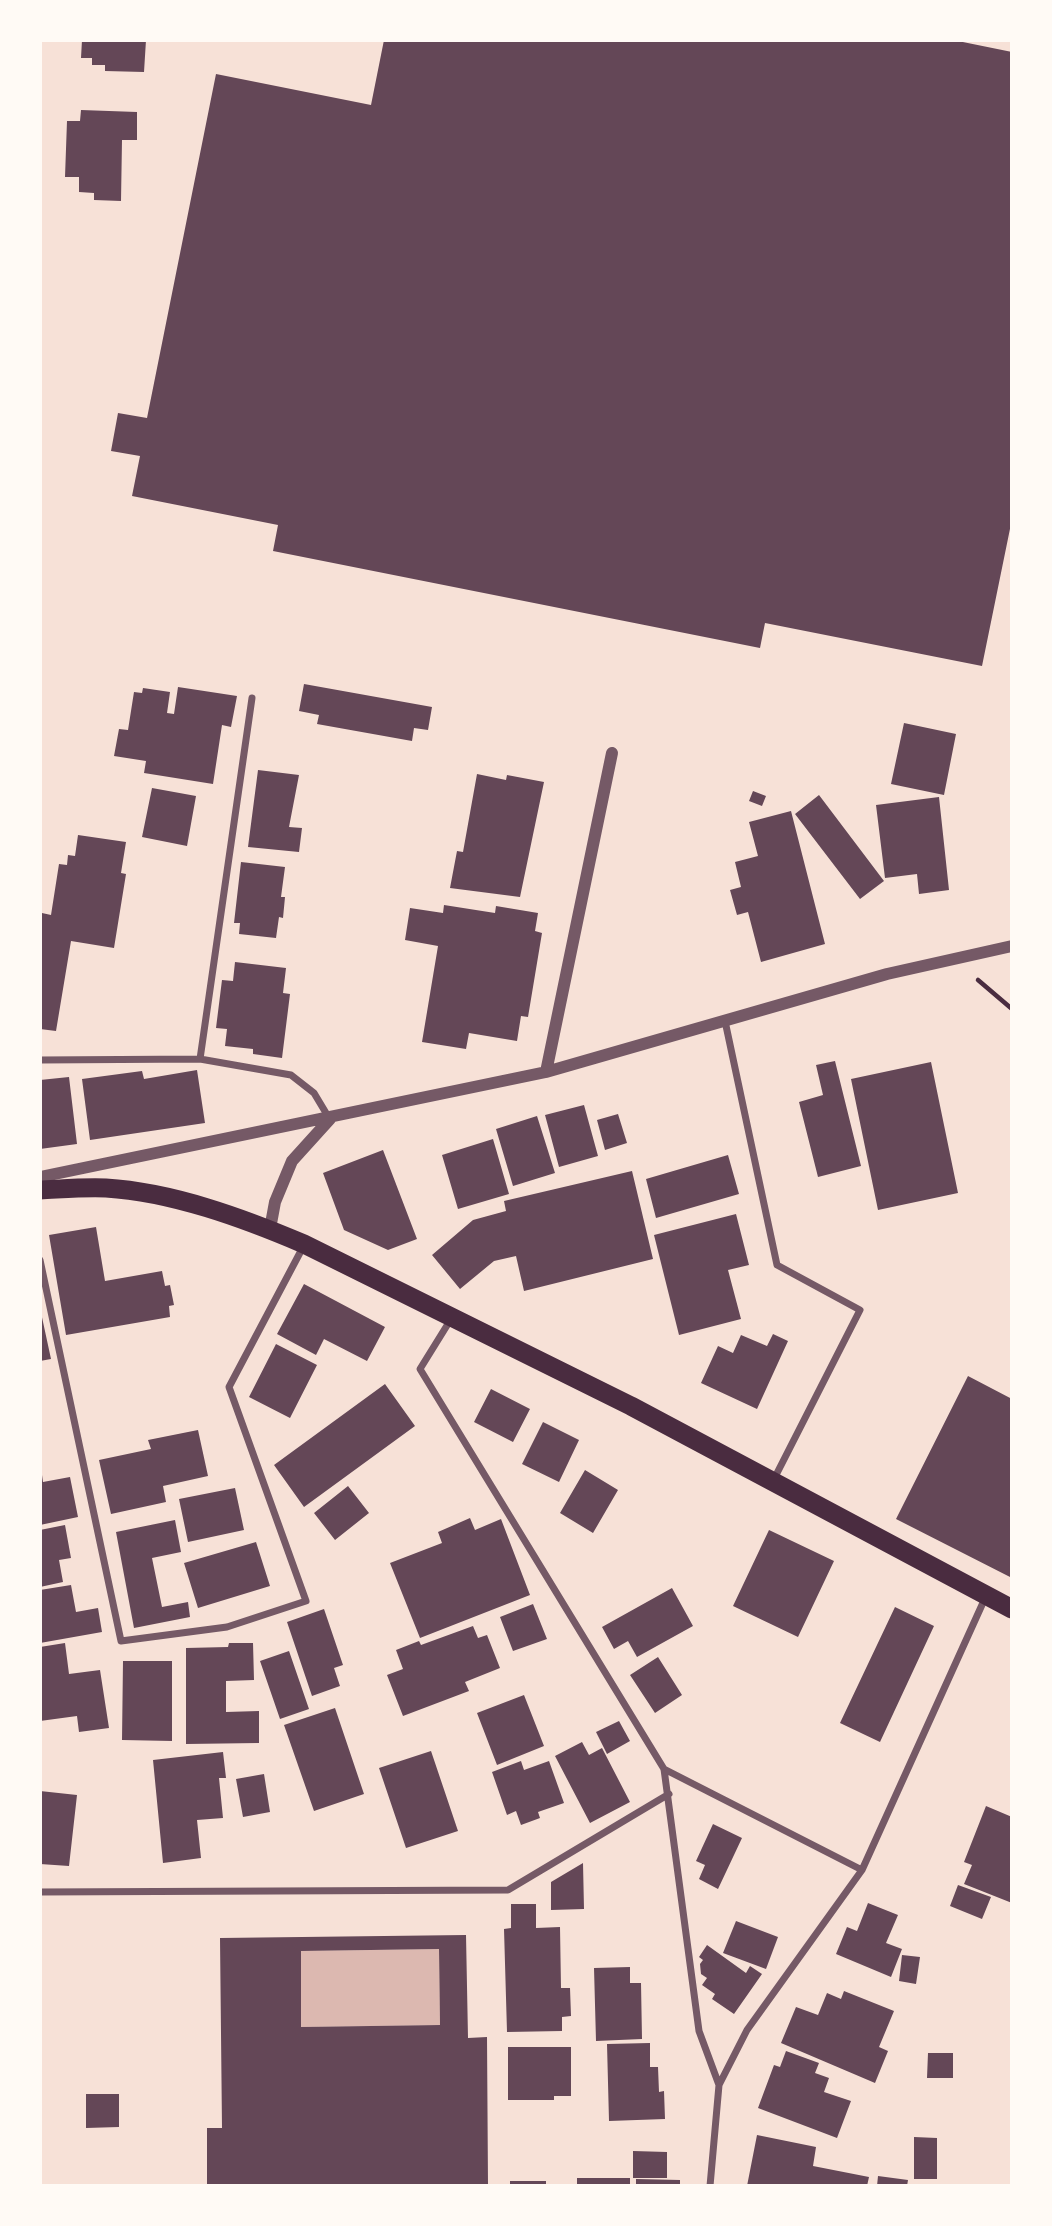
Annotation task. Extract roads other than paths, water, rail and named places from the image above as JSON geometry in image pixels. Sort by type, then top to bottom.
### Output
[{"type":"highway","points":[[40,1190],[107,1188],[176,1201],[270,1229],[452,1317],[1012,1609]]},
{"type":"street","points":[[200,1059],[252,698]]},
{"type":"street","points":[[546,1072],[612,753]]},
{"type":"street","points":[[40,1177],[330,1119],[546,1072],[887,974],[1012,946]]},
{"type":"street","points":[[725,1021],[778,1265],[860,1310],[772,1482]]},
{"type":"street","points":[[40,1060],[200,1059],[291,1075],[314,1093],[330,1119]]},
{"type":"street","points":[[270,1229],[275,1202],[292,1161],[330,1119]]},
{"type":"street","points":[[40,1260],[121,1641],[227,1627],[306,1601],[229,1387],[304,1244]]},
{"type":"street","points":[[452,1317],[420,1369],[664,1769],[699,2031],[719,2085]]},
{"type":"street","points":[[710,2186],[719,2085],[747,2030],[862,1870],[986,1595]]},
{"type":"street","points":[[664,1769],[862,1870]]},
{"type":"street","points":[[40,1892],[508,1890],[669,1794]]}]
